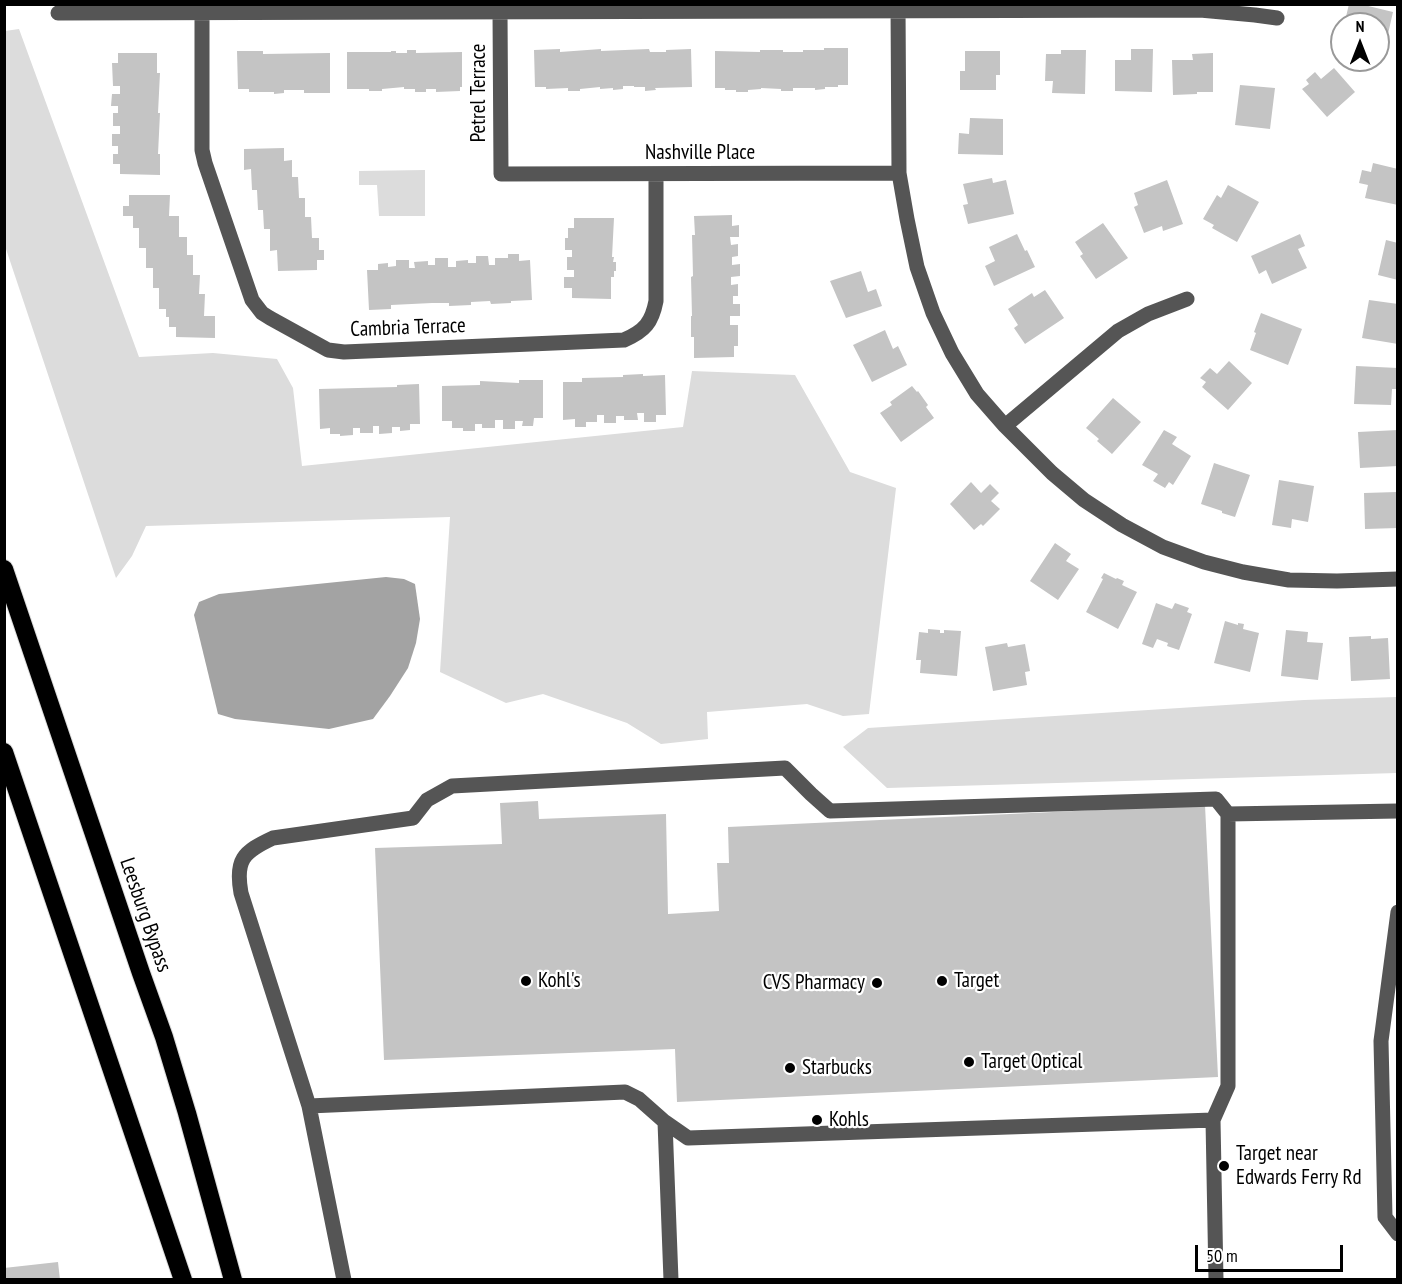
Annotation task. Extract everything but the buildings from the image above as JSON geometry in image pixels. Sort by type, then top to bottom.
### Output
[{"type":"highway","name":"Leesburg Bypass","points":[[4,569],[164,1037],[233,1280]]},
{"type":"highway","points":[[4,752],[183,1280]]},
{"type":"street","points":[[897,7],[899,173],[906,219],[917,267],[933,313],[952,353],[976,394],[1052,473],[1084,500],[1122,525],[1163,547],[1204,562],[1243,572],[1288,579],[1337,581],[1398,579]]},
{"type":"street","points":[[58,14],[897,7],[1200,9],[1277,18]]},
{"type":"street","name":"Petrel Terrace","points":[[500,12],[501,174]]},
{"type":"street","name":"Cambria Terrace","points":[[202,13],[202,150],[252,300],[270,318],[328,350],[344,352],[624,340],[636,335],[654,314],[656,301],[656,174]]},
{"type":"street","name":"Nashville Place","points":[[501,174],[899,173]]},
{"type":"street","points":[[1005,426],[1118,331],[1148,314],[1187,299]]},
{"type":"street","points":[[344,1280],[309,1106],[241,893],[238,878],[242,859],[255,846],[273,838],[413,818],[427,800],[452,786],[785,768],[830,811],[1216,799],[1228,814],[1228,1086],[1213,1120],[1216,1280]]},
{"type":"street","points":[[1228,814],[1398,811]]},
{"type":"street","points":[[1398,912],[1381,1041],[1385,1217],[1398,1234]]},
{"type":"street","points":[[309,1106],[625,1092],[639,1099],[665,1122],[688,1138],[1213,1120]]},
{"type":"street","points":[[665,1122],[671,1280]]},
{"type":"shaded area","points":[[19,29],[139,357],[213,353],[277,359],[293,388],[302,466],[683,427],[692,371],[795,375],[850,472],[896,488],[869,714],[843,716],[807,704],[707,712],[708,739],[661,744],[627,723],[543,694],[506,703],[440,672],[450,517],[146,526],[132,556],[116,578],[5,246],[5,31]]},
{"type":"shaded area","points":[[425,170],[425,216],[379,216],[377,185],[359,185],[359,171]]},
{"type":"shaded area","points":[[386,577],[404,579],[415,584],[420,619],[416,643],[408,668],[373,719],[329,729],[235,719],[218,714],[194,615],[199,602],[219,594]]},
{"type":"shaded area","points":[[1397,697],[1397,773],[887,788],[843,747],[868,728],[1304,700]]},
{"type":"place","name":"Kohl's","points":[[526,981]]},
{"type":"place","name":"Target","points":[[942,981]]},
{"type":"place","name":"CVS Pharmacy","points":[[877,983]]},
{"type":"place","name":"Target Optical","points":[[969,1062]]},
{"type":"place","name":"Starbucks","points":[[790,1068]]},
{"type":"place","name":"Kohls","points":[[817,1120]]},
{"type":"place","name":"Target near Edwards Ferry Rd","points":[[1224,1166]]}]
